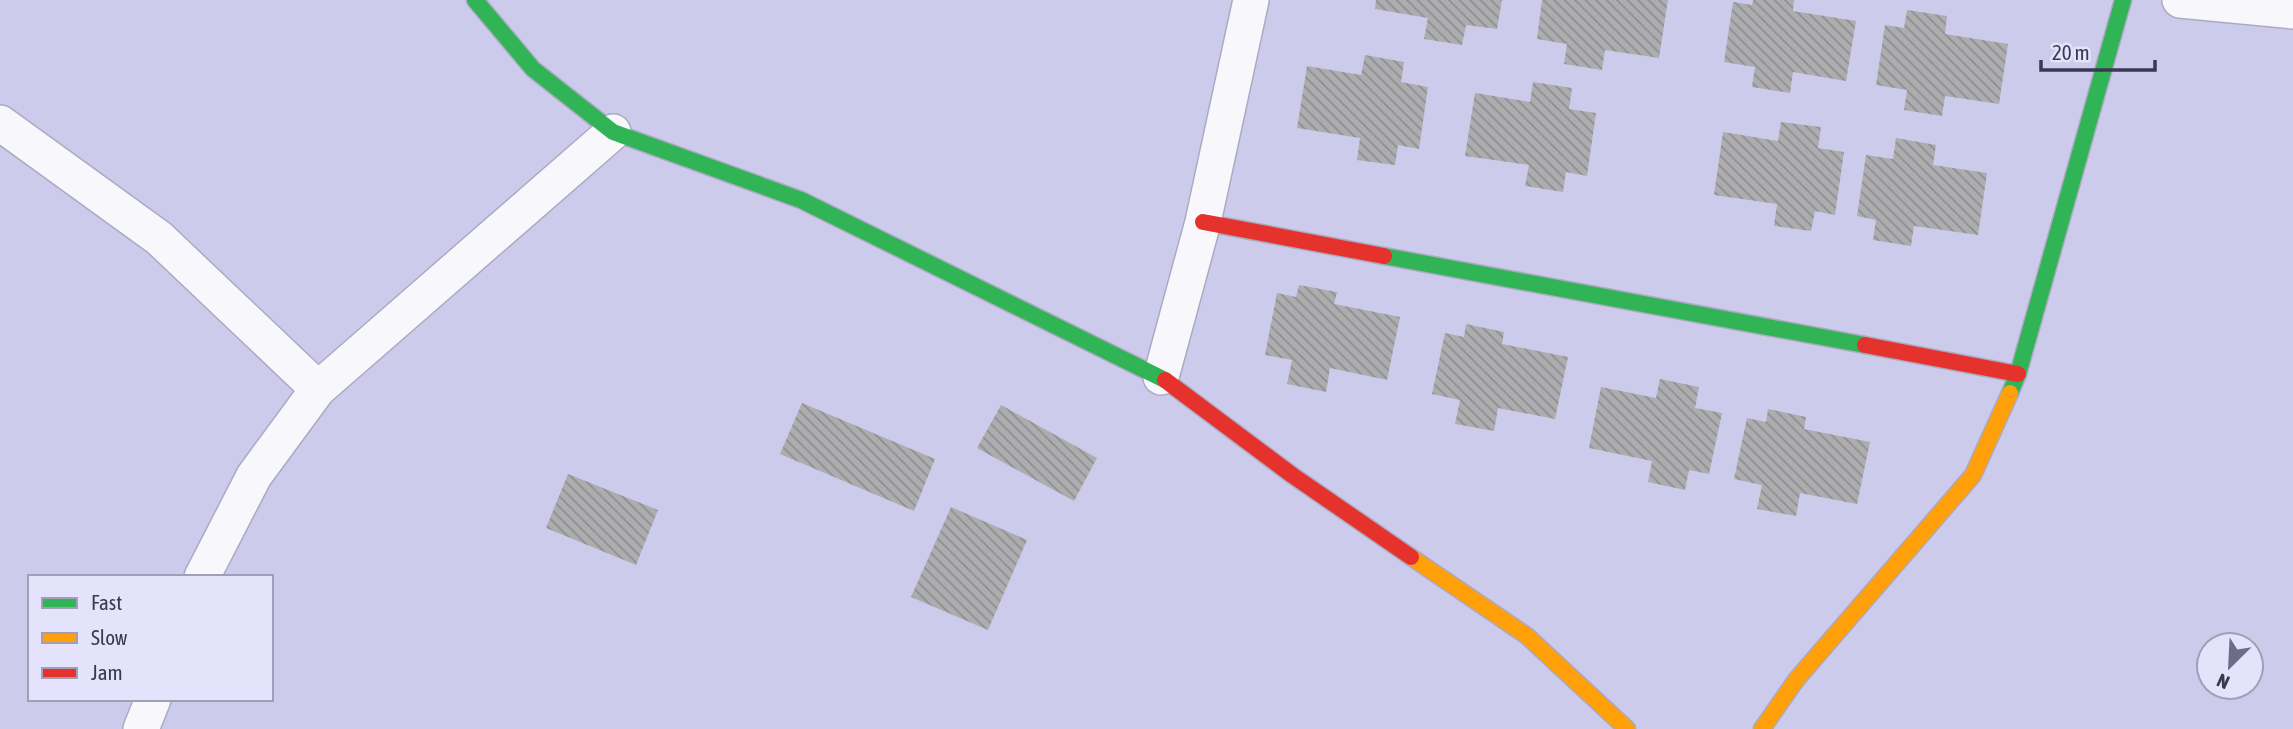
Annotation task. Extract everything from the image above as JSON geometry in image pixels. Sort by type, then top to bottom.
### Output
[{"type":"street","points":[[475,0],[533,69],[613,132],[801,200],[1161,377],[1292,475],[1527,636],[1627,729]]},
{"type":"street","points":[[1161,377],[1203,222],[1251,0]]},
{"type":"street","points":[[1762,729],[1796,680],[1973,475],[2018,374],[2123,0]]},
{"type":"street","points":[[2180,0],[2293,11]]},
{"type":"street","points":[[0,123],[159,238],[318,388]]},
{"type":"street","points":[[203,575],[254,475],[318,388],[613,132]]},
{"type":"street","points":[[1203,222],[2018,374]]},
{"type":"street","points":[[141,729],[152,701]]},
{"type":"building","points":[[1376,0],[1502,0],[1497,29],[1466,25],[1462,45],[1424,39],[1428,18],[1375,9]]},
{"type":"building","points":[[1542,0],[1668,0],[1659,58],[1605,50],[1602,70],[1564,64],[1567,44],[1537,39]]},
{"type":"building","points":[[1753,0],[1794,0],[1793,11],[1856,21],[1846,81],[1793,72],[1790,93],[1752,87],[1755,67],[1724,62],[1733,2],[1752,5]]},
{"type":"building","points":[[1907,10],[1947,16],[1945,34],[2008,44],[1999,104],[1945,96],[1942,116],[1904,110],[1907,90],[1876,85],[1885,25],[1904,28]]},
{"type":"building","points":[[1365,55],[1404,62],[1401,82],[1428,87],[1419,149],[1398,145],[1395,165],[1357,160],[1360,138],[1297,128],[1307,66],[1361,75]]},
{"type":"building","points":[[1533,82],[1572,88],[1569,109],[1596,113],[1587,176],[1566,172],[1563,192],[1525,186],[1529,165],[1465,156],[1475,93],[1530,102]]},
{"type":"building","points":[[1781,122],[1821,127],[1818,148],[1844,152],[1835,215],[1815,211],[1811,231],[1774,226],[1777,204],[1714,195],[1723,132],[1778,141]]},
{"type":"building","points":[[1896,138],[1936,145],[1933,165],[1987,173],[1978,235],[1914,226],[1911,246],[1873,240],[1876,220],[1857,216],[1866,155],[1893,159]]},
{"type":"building","points":[[1299,285],[1337,292],[1334,304],[1400,317],[1387,380],[1330,368],[1326,392],[1287,384],[1292,360],[1265,355],[1277,293],[1296,297]]},
{"type":"building","points":[[1466,324],[1504,332],[1502,344],[1568,357],[1555,419],[1498,408],[1494,431],[1455,424],[1460,400],[1432,394],[1445,333],[1464,337]]},
{"type":"building","points":[[1660,379],[1699,387],[1695,408],[1722,413],[1709,474],[1689,470],[1685,490],[1648,482],[1652,461],[1589,448],[1601,387],[1656,398]]},
{"type":"building","points":[[802,403],[935,459],[914,511],[780,454]]},
{"type":"building","points":[[1001,405],[1097,458],[1074,501],[977,448]]},
{"type":"building","points":[[1768,409],[1806,417],[1804,429],[1870,442],[1857,504],[1800,493],[1796,516],[1757,509],[1762,485],[1734,479],[1747,418],[1766,422]]},
{"type":"building","points":[[568,474],[658,510],[636,565],[546,528]]},
{"type":"building","points":[[951,507],[1027,540],[988,630],[911,597]]},
{"type":"traffic: fast","points":[[475,0],[533,69],[613,132],[801,200],[1165,380]]},
{"type":"traffic: fast","points":[[2010,393],[2018,374],[2123,0]]},
{"type":"traffic: fast","points":[[1384,256],[1865,345]]},
{"type":"traffic: slow","points":[[1762,729],[1796,680],[1973,475],[2010,393]]},
{"type":"traffic: slow","points":[[1411,557],[1527,636],[1627,729]]},
{"type":"traffic: jam","points":[[1203,222],[1384,256]]},
{"type":"traffic: jam","points":[[1865,345],[2018,374]]},
{"type":"traffic: jam","points":[[1165,380],[1292,475],[1411,557]]}]
